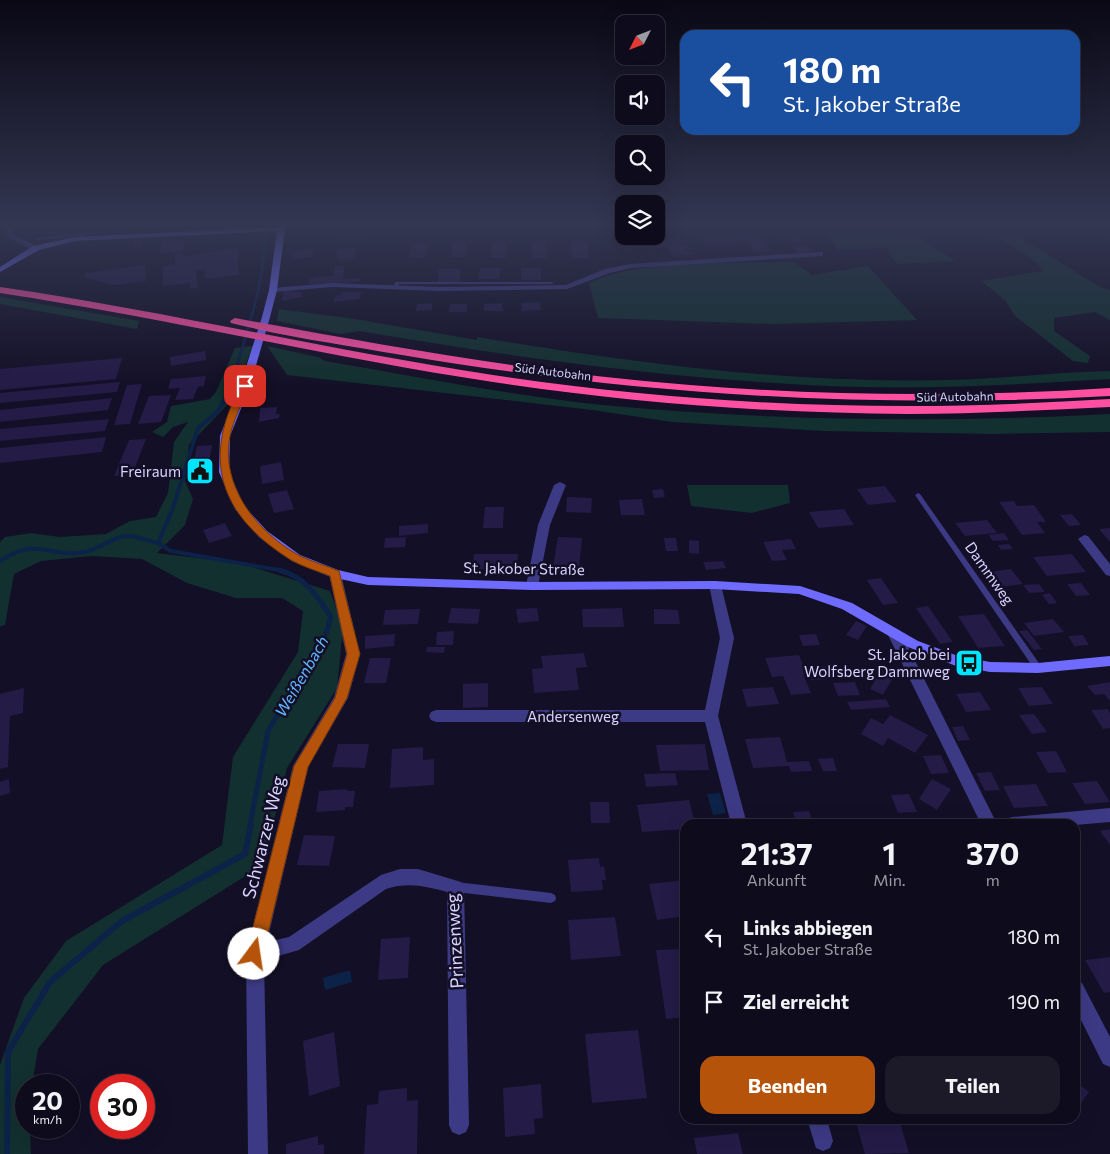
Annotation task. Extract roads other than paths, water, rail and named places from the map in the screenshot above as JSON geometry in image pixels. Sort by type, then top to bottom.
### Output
[{"type":"highway","name":"Süd Autobahn","points":[[0,280],[91,294],[327,338],[505,368],[689,389],[803,396],[901,398],[996,397],[1110,392]]},
{"type":"highway","name":"Süd Autobahn","points":[[0,290],[83,302],[317,347],[564,388],[687,400],[809,408],[1002,409],[1110,403]]},
{"type":"main road","name":"St. Jakober Straße","points":[[275,279],[245,386],[225,436],[224,472],[239,507],[263,534],[296,558],[335,574],[368,582],[532,586],[715,585],[800,590],[847,606],[914,644],[956,661],[990,667],[1038,668],[1110,661]]},
{"type":"street","points":[[273,290],[332,286],[439,289],[567,288],[589,279]]},
{"type":"street","points":[[532,586],[544,525],[560,485]]},
{"type":"street","points":[[1084,539],[1110,572]]},
{"type":"street","name":"Schwarzer Weg","points":[[258,1154],[254,954],[301,766],[341,698],[353,654],[335,574]]},
{"type":"street","points":[[715,585],[727,638],[711,716],[738,819]]},
{"type":"street","points":[[894,633],[987,819]]},
{"type":"street","name":"Andersenweg","points":[[436,716],[711,716]]},
{"type":"street","points":[[1066,819],[1110,815]]},
{"type":"street","name":"Prinzenweg","points":[[254,954],[293,944],[381,883],[400,877],[418,877],[455,887],[459,1125]]},
{"type":"street","points":[[1080,999],[1110,1056]]},
{"type":"street","points":[[818,1124],[823,1141]]},
{"type":"lane","points":[[396,287],[397,283],[552,284]]},
{"type":"lane","name":"Dammweg","points":[[918,495],[1038,668]]},
{"type":"lane","points":[[455,887],[551,898]]},
{"type":"water","points":[[720,793],[726,813],[713,815],[707,794]]},
{"type":"water","points":[[350,970],[352,982],[325,990],[323,978]]},
{"type":"waterway","name":"Weißenbach","points":[[234,376],[256,302],[261,279]]},
{"type":"waterway","name":"Weißenbach","points":[[158,543],[173,508],[198,428],[218,411],[230,390],[234,375]]},
{"type":"waterway","points":[[0,561],[13,553],[34,549],[62,553],[85,552],[112,540],[128,536],[158,543]]},
{"type":"waterway","name":"Weißenbach","points":[[158,543],[171,551],[280,570]]},
{"type":"waterway","name":"Weißenbach","points":[[250,825],[268,731],[324,640],[331,617],[316,595],[304,582],[280,570]]},
{"type":"waterway","name":"Weißenbach","points":[[280,570],[284,571]]},
{"type":"waterway","name":"Weißenbach","points":[[7,1154],[8,1052],[50,982],[122,921],[245,854],[251,824]]},
{"type":"place","name":"Freiraum","points":[[200,471]]},
{"type":"place","name":"St. Jakob bei Wolfsberg Dammweg","points":[[969,663]]}]
